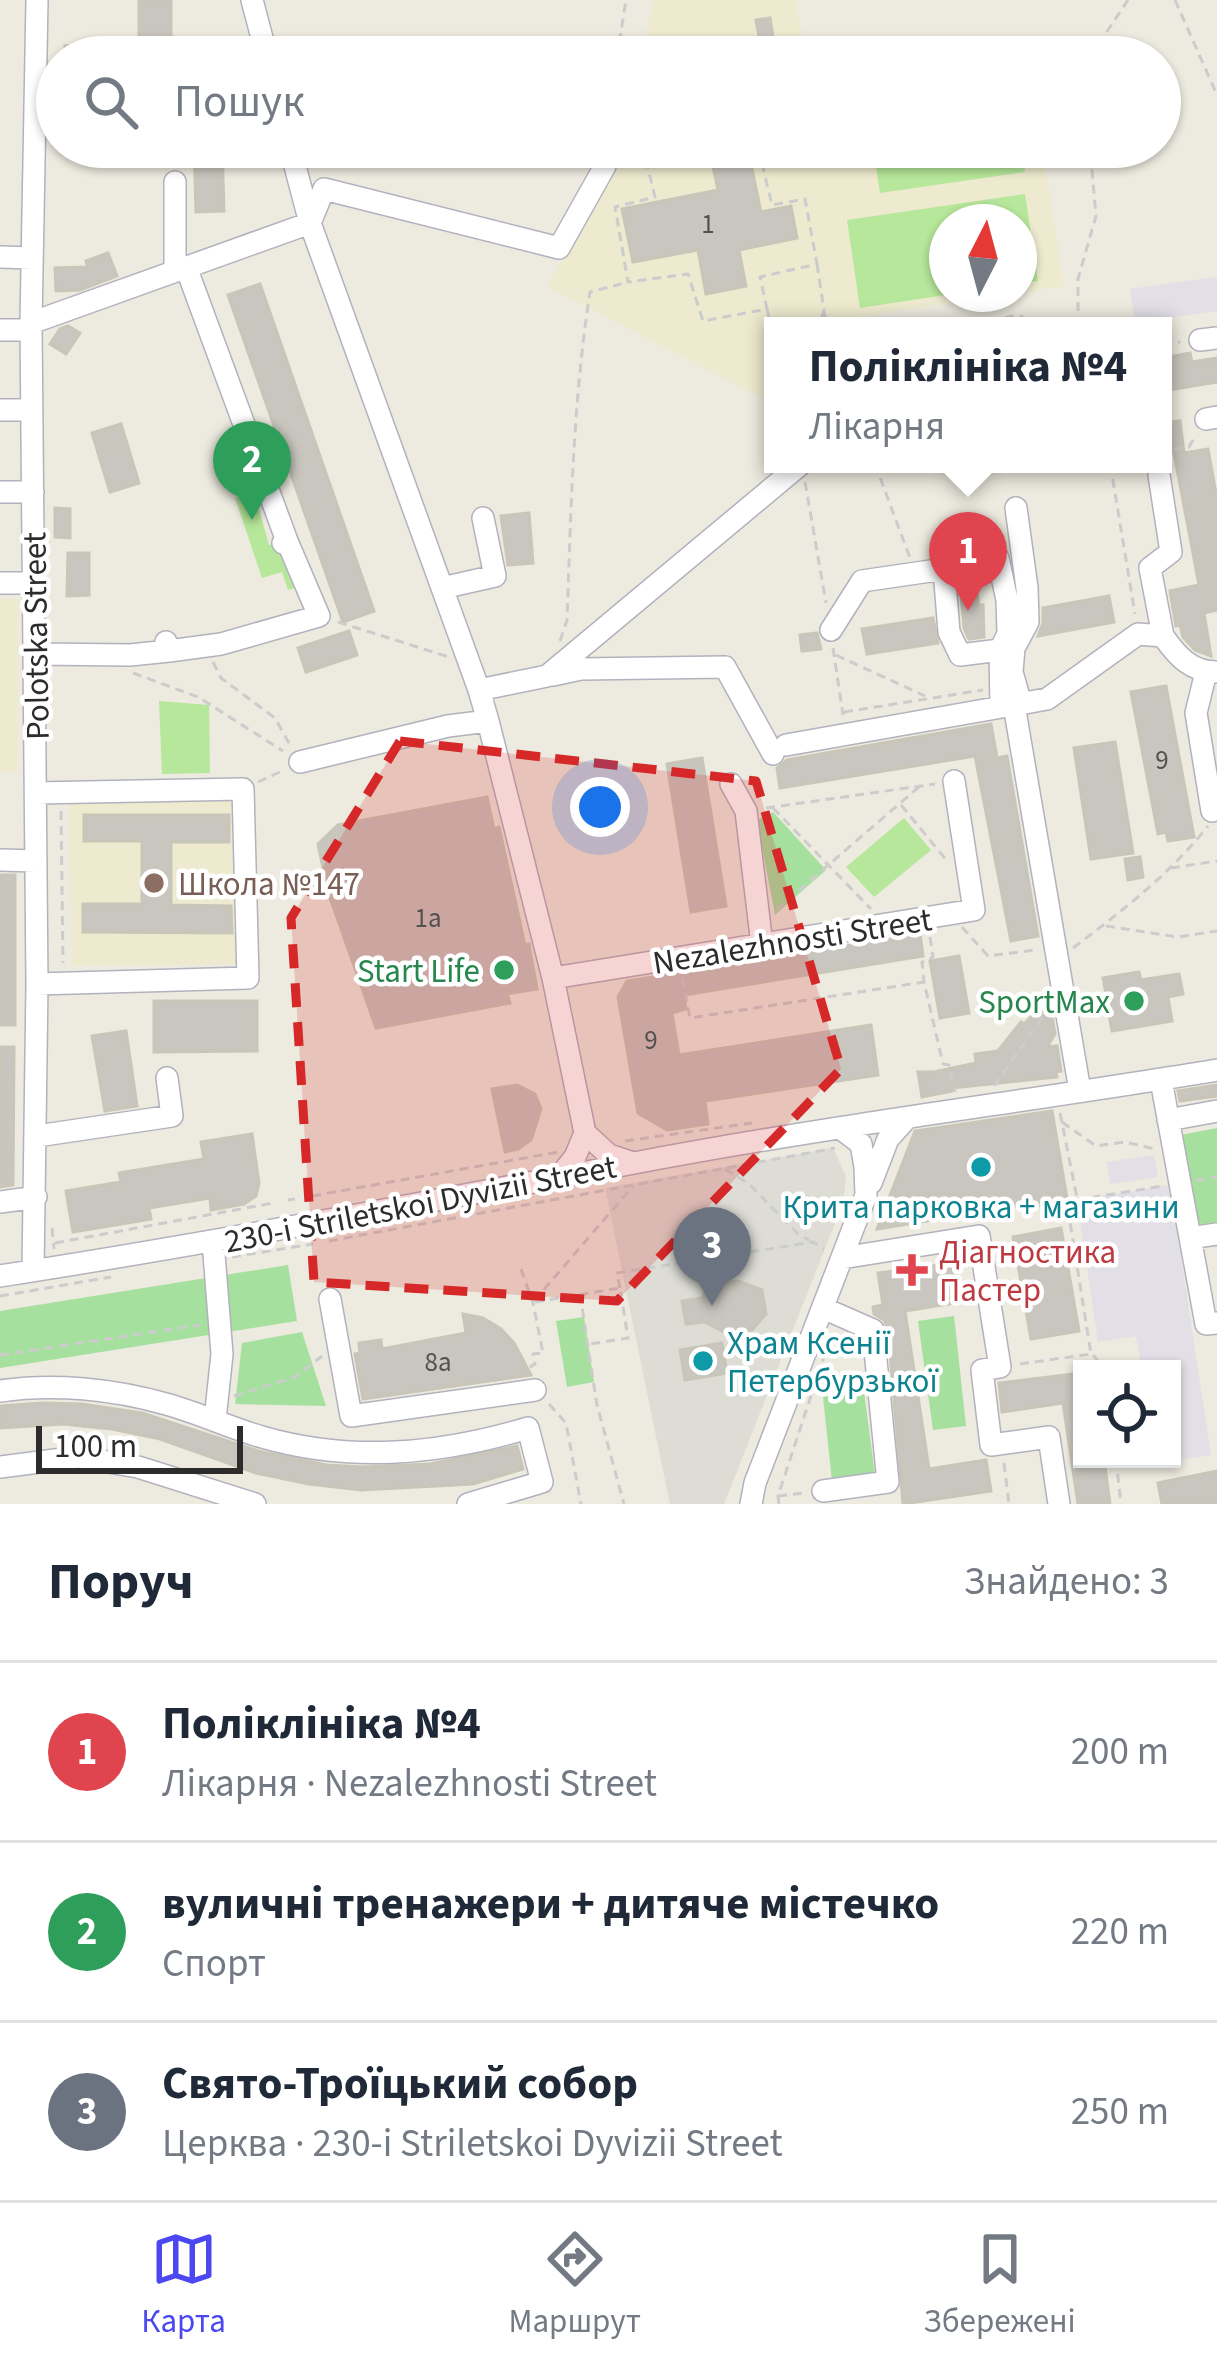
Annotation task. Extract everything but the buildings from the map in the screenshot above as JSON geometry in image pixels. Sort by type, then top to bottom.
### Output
[{"type":"street","name":"Polotska Street","points":[[37,0],[40,36]]},
{"type":"street","points":[[252,0],[261,36]]},
{"type":"street","name":"Polotska Street","points":[[33,1263],[37,984],[31,326],[41,168]]},
{"type":"street","points":[[295,168],[310,224],[488,721],[553,978],[578,1141],[575,1157],[559,1177]]},
{"type":"street","points":[[0,330],[31,326],[310,224],[324,189],[560,248],[604,168]]},
{"type":"street","points":[[36,654],[115,655],[167,645],[206,646],[319,616],[285,542],[181,269],[175,182]]},
{"type":"street","points":[[0,257],[32,258]]},
{"type":"street","points":[[0,410],[32,410]]},
{"type":"street","points":[[547,676],[790,473]]},
{"type":"street","points":[[1162,473],[1171,552],[1150,568],[1163,637],[1180,659],[1212,672],[1196,713],[1210,817]]},
{"type":"street","points":[[0,492],[33,492]]},
{"type":"street","points":[[1009,700],[1014,648],[1028,622],[1016,508]]},
{"type":"street","points":[[442,588],[495,575],[483,518]]},
{"type":"street","points":[[831,630],[862,581],[998,558],[1008,634],[1000,650],[1080,1091]]},
{"type":"street","points":[[944,569],[949,632],[960,655],[1000,650]]},
{"type":"street","points":[[0,583],[34,584]]},
{"type":"street","points":[[479,690],[581,669],[725,667],[779,750],[1009,700],[1047,699],[1138,634],[1163,637]]},
{"type":"street","points":[[300,762],[448,726],[488,721]]},
{"type":"street","name":"Nezalezhnosti Street","points":[[553,978],[679,958],[760,935],[886,925],[974,910],[954,781]]},
{"type":"street","points":[[731,784],[746,811],[760,935]]},
{"type":"street","points":[[36,793],[243,789],[248,978],[37,984]]},
{"type":"street","points":[[0,860],[36,861]]},
{"type":"street","name":"230-i Striletskoi Dyvizii Street","points":[[0,1276],[33,1263],[214,1251],[559,1177],[635,1173],[698,1152],[842,1137],[905,1119],[1217,1070]]},
{"type":"street","points":[[37,1136],[172,1116],[167,1078]]},
{"type":"street","points":[[1161,1079],[1206,1324],[1217,1323]]},
{"type":"street","points":[[1168,1120],[1217,1112]]},
{"type":"street","points":[[751,1504],[888,1139],[905,1119]]},
{"type":"street","points":[[842,1137],[861,1144],[866,1195]]},
{"type":"street","points":[[578,1141],[635,1173]]},
{"type":"street","points":[[0,1202],[36,1197]]},
{"type":"street","points":[[1190,1238],[1217,1234]]},
{"type":"street","points":[[842,1258],[979,1236],[1000,1367],[982,1370],[991,1445],[1049,1437],[1059,1504]]},
{"type":"street","points":[[214,1251],[222,1354],[216,1411]]},
{"type":"street","points":[[330,1299],[351,1416],[535,1390]]},
{"type":"street","points":[[823,1307],[873,1330],[888,1482],[823,1491]]},
{"type":"street","points":[[0,1391],[62,1388],[115,1393],[216,1411],[262,1438],[361,1454],[462,1446],[528,1427],[542,1482],[468,1504]]},
{"type":"street","points":[[0,1467],[78,1457],[138,1467],[254,1504]]},
{"type":"path","points":[[620,36],[626,0]]},
{"type":"path","points":[[1104,36],[1128,0]]},
{"type":"path","points":[[1175,0],[1217,95]]},
{"type":"path","points":[[628,282],[615,207],[655,196],[648,168]]},
{"type":"path","points":[[763,168],[772,205],[805,199],[826,317]]},
{"type":"path","points":[[1078,317],[1078,279],[1096,217],[1092,168]]},
{"type":"path","points":[[769,317],[760,277],[817,264]]},
{"type":"path","points":[[561,639],[567,620],[574,424],[590,292],[688,274],[703,321],[767,309]]},
{"type":"path","points":[[822,317],[824,310]]},
{"type":"path","points":[[1172,343],[1209,339]]},
{"type":"path","points":[[1172,450],[1189,447],[1211,418]]},
{"type":"path","points":[[803,473],[842,712],[930,698],[1009,700]]},
{"type":"path","points":[[878,473],[915,570]]},
{"type":"path","points":[[1114,473],[1138,634]]},
{"type":"path","points":[[319,616],[469,663]]},
{"type":"path","points":[[206,646],[220,678],[275,718],[300,762]]},
{"type":"path","points":[[834,654],[930,698]]},
{"type":"path","points":[[115,655],[131,672],[197,698],[300,762]]},
{"type":"path","points":[[243,789],[300,762]]},
{"type":"path","points":[[746,811],[954,781]]},
{"type":"path","points":[[760,935],[828,865],[920,786]]},
{"type":"path","points":[[61,793],[63,983]]},
{"type":"path","points":[[899,804],[970,888]]},
{"type":"path","points":[[772,807],[886,925]]},
{"type":"path","points":[[950,914],[988,956],[1056,953],[1129,906],[1169,868],[1210,817]]},
{"type":"path","points":[[1169,868],[1215,861]]},
{"type":"path","points":[[926,918],[933,957],[922,962],[924,982],[943,1064],[949,1065],[956,1094]]},
{"type":"path","points":[[1102,926],[1178,937],[1217,931]]},
{"type":"path","points":[[679,958],[690,1018],[924,982]]},
{"type":"path","points":[[991,1089],[1062,990]]},
{"type":"path","points":[[1056,1094],[1077,1200]]},
{"type":"path","points":[[1062,1122],[1096,1146],[1125,1142],[1174,1153]]},
{"type":"path","points":[[329,1241],[635,1173],[842,1137]]},
{"type":"path","points":[[312,1196],[578,1141]]},
{"type":"path","points":[[698,1152],[748,1184],[798,1234],[842,1258]]},
{"type":"path","points":[[620,1288],[533,1303],[635,1173]]},
{"type":"path","points":[[979,1236],[1001,1212],[1180,1184]]},
{"type":"path","points":[[288,1200],[295,1199]]},
{"type":"path","points":[[1067,1202],[1091,1354],[1097,1360]]},
{"type":"path","points":[[33,1263],[49,1244],[273,1203]]},
{"type":"path","points":[[588,1345],[628,1338],[617,1273],[813,1243]]},
{"type":"path","points":[[214,1251],[313,1244]]},
{"type":"path","points":[[0,1296],[125,1275]]},
{"type":"path","points":[[580,1294],[597,1405],[624,1504]]},
{"type":"path","points":[[0,1354],[219,1322]]},
{"type":"path","points":[[216,1411],[295,1377],[338,1344]]},
{"type":"path","points":[[1000,1367],[1091,1354]]},
{"type":"path","points":[[1001,1443],[1009,1504]]},
{"type":"path","points":[[1117,1468],[1121,1504]]},
{"type":"path","points":[[778,1496],[823,1491]]},
{"type":"highlighted area","points":[[400,741],[756,781],[841,1069],[617,1301],[314,1282],[291,918]]},
{"type":"shaded area","points":[[653,0],[796,0],[802,36],[646,36]]},
{"type":"shaded area","points":[[610,168],[1045,168],[1064,286],[1037,290],[1037,204],[929,204],[929,306],[855,317],[764,317],[764,399],[548,287]]},
{"type":"shaded area","points":[[1217,277],[1217,311],[1134,317],[1130,289]]},
{"type":"shaded area","points":[[0,599],[18,599],[17,772],[0,772]]},
{"type":"shaded area","name":"Школа №147","points":[[237,799],[239,964],[72,966],[69,802]]},
{"type":"shaded area","points":[[833,1148],[846,1176],[843,1203],[724,1504],[670,1504],[605,1188]]},
{"type":"shaded area","points":[[1154,1155],[1158,1177],[1110,1184],[1107,1162]]},
{"type":"shaded area","points":[[1170,1185],[1211,1455],[1181,1459],[1181,1360],[1140,1360],[1136,1336],[1098,1342],[1077,1200]]},
{"type":"green space","points":[[876,168],[1025,168],[1025,172],[880,193]]},
{"type":"green space","points":[[1025,194],[1026,204],[957,204]]},
{"type":"green space","points":[[929,208],[929,298],[860,308],[847,220]]},
{"type":"green space","points":[[254,492],[269,545],[283,543],[302,586],[288,590],[282,572],[262,578],[235,498]]},
{"type":"green space","points":[[159,701],[209,705],[210,773],[162,774]]},
{"type":"green space","points":[[773,812],[826,870],[775,915],[757,820]]},
{"type":"green space","points":[[904,818],[931,850],[874,897],[846,867]]},
{"type":"green space","points":[[1217,1128],[1217,1244],[1197,1248],[1175,1136]]},
{"type":"green space","points":[[288,1265],[297,1321],[0,1368],[0,1311]]},
{"type":"green space","points":[[954,1316],[966,1426],[933,1430],[918,1321]]},
{"type":"green space","points":[[584,1317],[594,1382],[567,1387],[556,1321]]},
{"type":"green space","points":[[302,1332],[326,1406],[235,1404],[242,1343]]},
{"type":"green space","points":[[864,1391],[875,1475],[832,1481],[823,1397]]},
{"type":"place","name":"вуличні тренажери + дитяче містечко","points":[[252,520]]},
{"type":"place","name":"Поліклініка №4","points":[[968,611]]},
{"type":"place","name":"Школа №147","points":[[154,883]]},
{"type":"place","name":"Start Life","points":[[504,970]]},
{"type":"place","name":"SportMax","points":[[1134,1001]]},
{"type":"place","name":"Крита парковка + магазини","points":[[981,1167]]},
{"type":"place","name":"Діагностика Пастер","points":[[912,1270]]},
{"type":"place","name":"Свято-Троїцький собор","points":[[712,1306]]},
{"type":"place","name":"Храм Ксенії Петербурзької","points":[[703,1361]]}]
